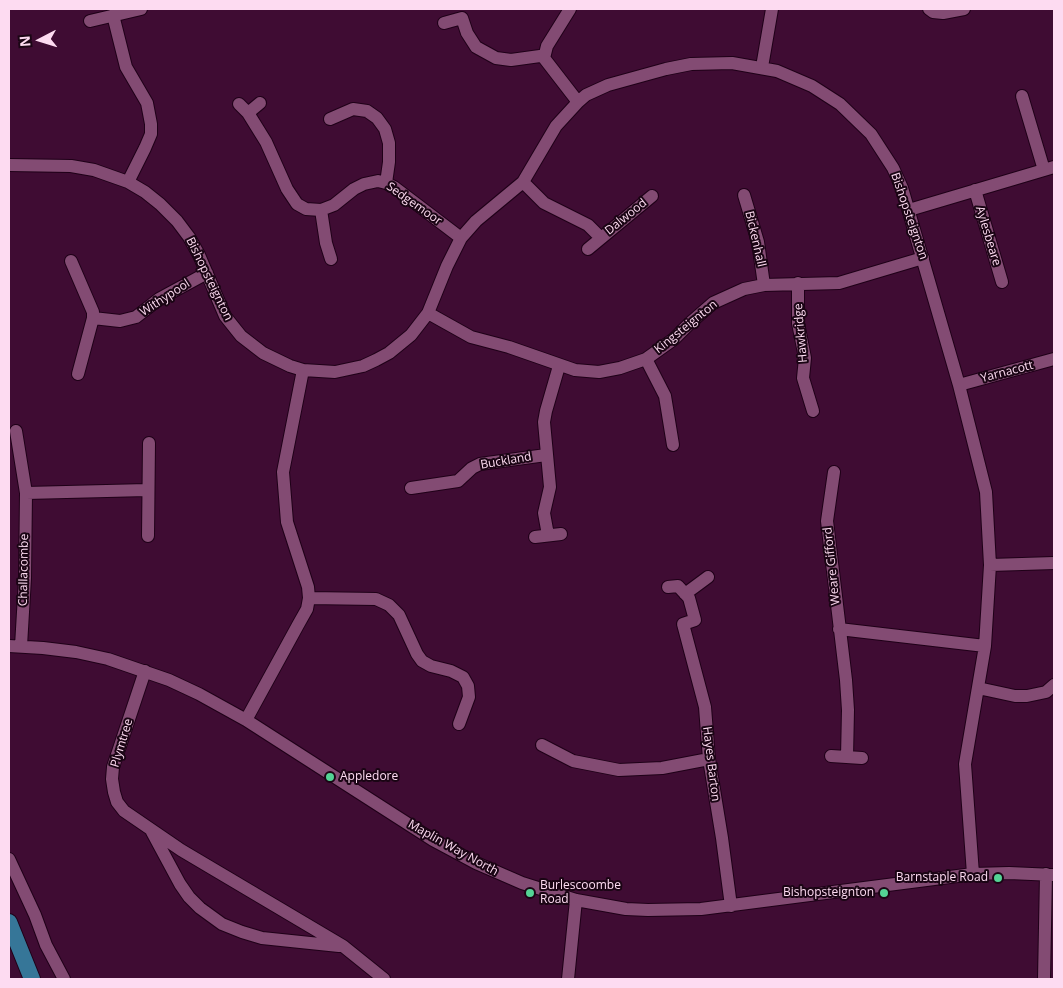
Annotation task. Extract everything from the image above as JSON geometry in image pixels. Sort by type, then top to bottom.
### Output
[{"type":"main road","points":[[9,922],[32,979]]},
{"type":"street","points":[[90,21],[141,9]]},
{"type":"street","points":[[544,58],[547,46],[570,9]]},
{"type":"street","points":[[762,67],[772,9]]},
{"type":"street","points":[[929,9],[943,14],[964,9]]},
{"type":"street","points":[[444,23],[461,13],[471,41],[476,47],[496,58],[511,60],[535,56],[544,58],[578,102]]},
{"type":"street","points":[[113,15],[126,67],[147,104],[151,124],[151,134],[128,182]]},
{"type":"street","name":"Bishopsteignton","points":[[9,165],[71,166],[94,170],[128,182],[160,204],[177,221],[189,237],[225,316],[241,336],[263,354],[277,361],[302,370],[335,372],[363,366],[376,360],[401,344],[411,335],[428,313],[447,266],[462,238],[476,221],[523,182],[556,126],[586,95],[608,85],[666,69],[710,62],[762,67],[777,71],[812,86],[840,104],[871,134],[892,168],[909,210],[959,385],[986,492],[990,565],[985,646],[965,764],[973,874]]},
{"type":"street","name":"Aylesbeare","points":[[909,210],[1049,168],[1022,96]]},
{"type":"street","points":[[260,104],[243,109],[266,142],[292,198],[297,204],[306,209],[320,210],[320,245],[331,259]]},
{"type":"street","points":[[330,119],[353,109],[367,111],[377,118],[384,129],[389,143],[390,162],[386,183]]},
{"type":"street","name":"Sedgemoor","points":[[320,210],[334,205],[354,189],[364,184],[378,181],[394,187],[462,238]]},
{"type":"street","name":"Dalwood","points":[[523,182],[544,203],[588,225],[600,237]]},
{"type":"street","name":"Aylesbeare","points":[[974,190],[1002,282]]},
{"type":"street","name":"Bickenhall","points":[[744,195],[758,242],[764,284]]},
{"type":"street","name":"Dalwood","points":[[588,249],[600,237],[619,224],[652,196]]},
{"type":"street","name":"Kingsteignton","points":[[428,313],[471,338],[509,347],[559,366],[575,370],[599,372],[620,368],[646,359],[674,339],[713,303],[744,289],[764,284],[839,283],[923,258]]},
{"type":"street","points":[[71,261],[93,318],[78,374]]},
{"type":"street","name":"Withypool","points":[[93,318],[120,321],[136,317],[159,299],[207,273]]},
{"type":"street","name":"Hawkridge","points":[[798,283],[798,323],[805,358],[803,378],[813,411]]},
{"type":"street","points":[[646,359],[666,396],[673,445]]},
{"type":"street","name":"Yarnacott","points":[[959,385],[1054,359]]},
{"type":"street","name":"Buckland","points":[[548,535],[544,513],[550,487],[544,422],[559,366]]},
{"type":"street","points":[[246,720],[307,609],[309,598],[308,587],[287,522],[283,472],[302,370]]},
{"type":"street","name":"Challacombe","points":[[15,646],[25,578],[26,493],[16,430]]},
{"type":"street","points":[[148,536],[149,443]]},
{"type":"street","name":"Buckland","points":[[411,488],[458,480],[480,464],[546,454]]},
{"type":"street","name":"Weare Gifford","points":[[834,472],[827,521],[848,710],[848,757]]},
{"type":"street","points":[[26,493],[147,490]]},
{"type":"street","points":[[990,565],[1054,563]]},
{"type":"street","points":[[668,587],[678,586],[685,594],[708,577]]},
{"type":"street","name":"Hayes Barton","points":[[685,594],[689,598],[694,620],[684,624],[705,707],[709,759],[731,906]]},
{"type":"street","points":[[309,598],[376,599],[389,605],[399,615],[422,661],[463,677],[468,686],[469,696],[459,724]]},
{"type":"street","points":[[839,629],[985,646]]},
{"type":"street","name":"Maplin Way North","points":[[15,646],[76,652],[108,659],[145,671],[199,694],[246,720],[433,840],[476,863],[522,883],[576,900],[626,909],[700,909],[973,874],[1050,875]]},
{"type":"street","name":"Plymtree","points":[[145,671],[114,767],[112,779],[114,792],[121,806],[137,821],[182,850],[343,946],[384,979]]},
{"type":"street","points":[[978,688],[1014,696],[1026,696],[1046,692],[1054,685]]},
{"type":"street","points":[[542,745],[573,761],[619,770],[662,768],[709,759]]},
{"type":"street","points":[[831,756],[862,758]]},
{"type":"street","name":"Plymtree","points":[[151,830],[180,884],[200,908],[222,924],[262,938],[343,946]]},
{"type":"street","points":[[168,862],[182,850]]},
{"type":"street","points":[[9,859],[35,915],[46,945],[64,979]]},
{"type":"street","points":[[1044,979],[1049,964],[1050,875]]},
{"type":"street","points":[[568,979],[576,900]]},
{"type":"street","points":[[306,942],[311,926]]},
{"type":"place","name":"Appledore","points":[[330,777]]},
{"type":"place","name":"Barnstaple Road","points":[[998,878]]},
{"type":"place","name":"Burlescoombe Road","points":[[530,893]]},
{"type":"place","name":"Bishopsteignton","points":[[884,893]]}]
